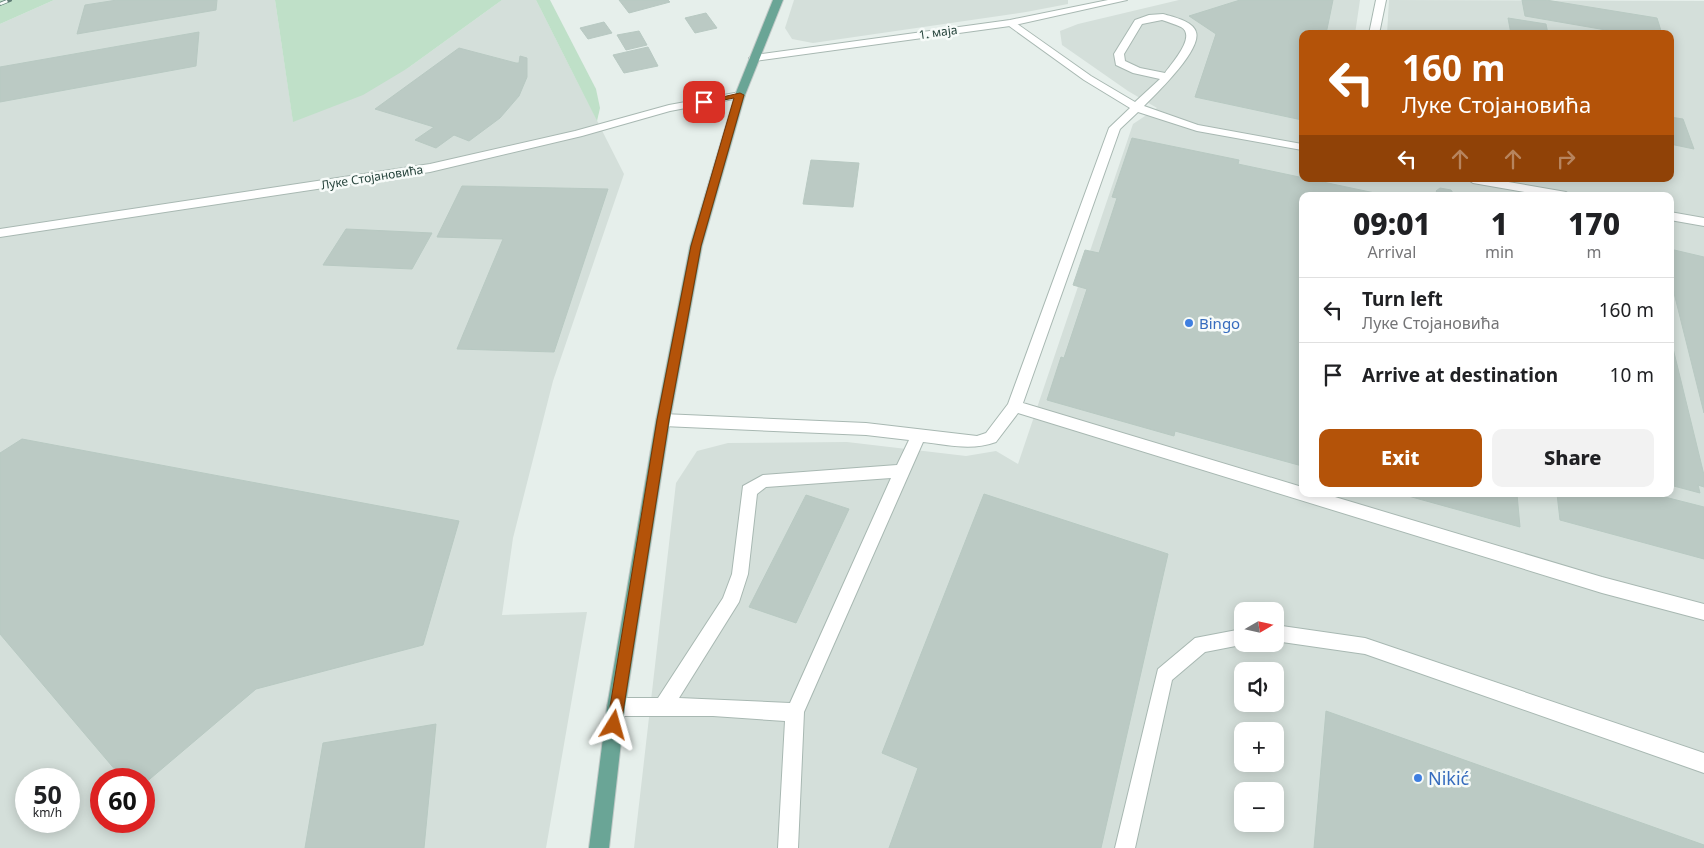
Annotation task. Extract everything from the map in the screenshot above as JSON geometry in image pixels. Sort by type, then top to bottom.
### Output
[{"type":"main road","points":[[599,848],[616,707],[663,420],[696,246],[740,95],[778,0]]},
{"type":"street","name":"1. маја","points":[[754,58],[1010,22],[1094,3],[1122,0]]},
{"type":"street","points":[[1375,30],[1381,0]]},
{"type":"street","points":[[663,420],[866,429],[976,442],[991,438],[1015,406],[1095,179],[1115,128],[1168,77],[1192,40],[1191,31],[1185,25],[1163,17],[1149,18],[1138,22],[1119,54],[1120,62],[1138,70],[1168,77]]},
{"type":"street","points":[[1010,22],[1136,107],[1165,118],[1213,131],[1299,146]]},
{"type":"street","name":"Луке Стојановића","points":[[0,233],[430,168],[578,134],[669,108],[740,95]]},
{"type":"street","points":[[1489,182],[1544,192]]},
{"type":"street","points":[[1674,217],[1704,222]]},
{"type":"street","points":[[1015,406],[1299,493]]},
{"type":"street","points":[[788,848],[795,712],[918,436]]},
{"type":"street","points":[[663,707],[730,602],[740,574],[749,491],[764,481],[902,472]]},
{"type":"street","points":[[1313,497],[1602,585],[1704,612]]},
{"type":"street","points":[[1284,634],[1365,646],[1704,763]]},
{"type":"street","points":[[1125,848],[1164,675],[1201,644],[1234,638]]},
{"type":"street","points":[[616,707],[713,707],[795,712]]},
{"type":"shaded area","points":[[54,0],[275,0],[293,121],[408,68],[502,0],[536,0],[624,174],[553,381],[513,538],[502,615],[587,612],[546,848],[0,848],[0,24]]},
{"type":"shaded area","points":[[794,0],[1068,0],[1068,4],[1026,12],[813,43],[792,39],[785,28]]},
{"type":"shaded area","points":[[1179,0],[1360,0],[1356,30],[1299,30],[1299,182],[1674,182],[1674,30],[1387,30],[1389,0],[1704,1],[1704,848],[634,848],[676,483],[697,451],[728,443],[847,442],[966,456],[996,451],[1018,464],[1133,124],[1157,108],[1128,91],[1062,45],[1060,31],[1078,24]]},
{"type":"green space","points":[[0,0],[54,0],[0,24]]},
{"type":"green space","points":[[275,0],[502,0],[408,68],[363,95],[293,122]]},
{"type":"green space","points":[[536,0],[550,0],[596,89],[600,108],[597,121]]},
{"type":"building","points":[[117,0],[217,0],[216,10],[77,34],[85,5]]},
{"type":"building","points":[[619,0],[668,0],[670,2],[629,13]]},
{"type":"building","points":[[1240,0],[1333,0],[1327,30],[1299,30],[1299,119],[1195,97],[1216,34],[1189,16]]},
{"type":"building","points":[[1522,0],[1546,0],[1657,18],[1661,30],[1606,30],[1525,16]]},
{"type":"building","points":[[706,13],[717,28],[695,33],[685,18]]},
{"type":"building","points":[[1508,18],[1546,24],[1547,30],[1510,30]]},
{"type":"building","points":[[604,22],[612,33],[588,39],[580,28]]},
{"type":"building","points":[[639,31],[647,45],[626,50],[617,35]]},
{"type":"building","points":[[199,32],[196,66],[0,102],[0,67]]},
{"type":"building","points":[[648,47],[658,66],[624,73],[613,55]]},
{"type":"building","points":[[459,48],[516,63],[519,63],[520,56],[527,58],[527,77],[519,96],[500,118],[469,141],[454,135],[436,148],[415,140],[434,127],[375,109]]},
{"type":"building","points":[[1674,118],[1683,119],[1694,149],[1674,145]]},
{"type":"building","name":"Bingo","points":[[1132,138],[1239,160],[1238,164],[1299,177],[1299,182],[1323,182],[1370,192],[1299,192],[1299,465],[1175,431],[1174,436],[1047,400],[1061,357],[1064,358],[1087,289],[1073,285],[1085,250],[1099,253],[1117,198],[1112,197]]},
{"type":"building","points":[[811,160],[859,163],[853,207],[803,204]]},
{"type":"building","points":[[462,186],[608,189],[554,352],[457,349],[503,239],[437,237]]},
{"type":"building","points":[[1440,188],[1452,192],[1437,192]]},
{"type":"building","points":[[346,229],[432,233],[412,269],[323,265]]},
{"type":"building","points":[[1674,250],[1704,257],[1704,413],[1674,293]]},
{"type":"building","points":[[1674,352],[1704,475],[1704,487],[1698,485],[1700,493],[1674,486]]},
{"type":"building","points":[[22,439],[459,521],[423,645],[256,689],[155,775],[155,768],[114,768],[0,634],[0,453]]},
{"type":"building","points":[[984,494],[1168,554],[1101,848],[889,848],[918,768],[882,753]]},
{"type":"building","points":[[806,495],[849,509],[796,623],[749,607]]},
{"type":"building","points":[[1412,497],[1517,497],[1520,527]]},
{"type":"building","points":[[1557,497],[1665,497],[1704,507],[1704,559],[1560,520]]},
{"type":"building","name":"Nikić","points":[[1326,711],[1704,845],[1704,848],[1314,848]]},
{"type":"building","points":[[436,724],[424,848],[305,848],[323,743]]},
{"type":"railway","points":[[0,4],[10,0]]},
{"type":"place","name":"Bingo","points":[[1189,323]]},
{"type":"place","name":"Nikić","points":[[1418,778]]},
{"type":"route","points":[[614,725],[663,420],[696,246],[740,95],[704,102]]}]
